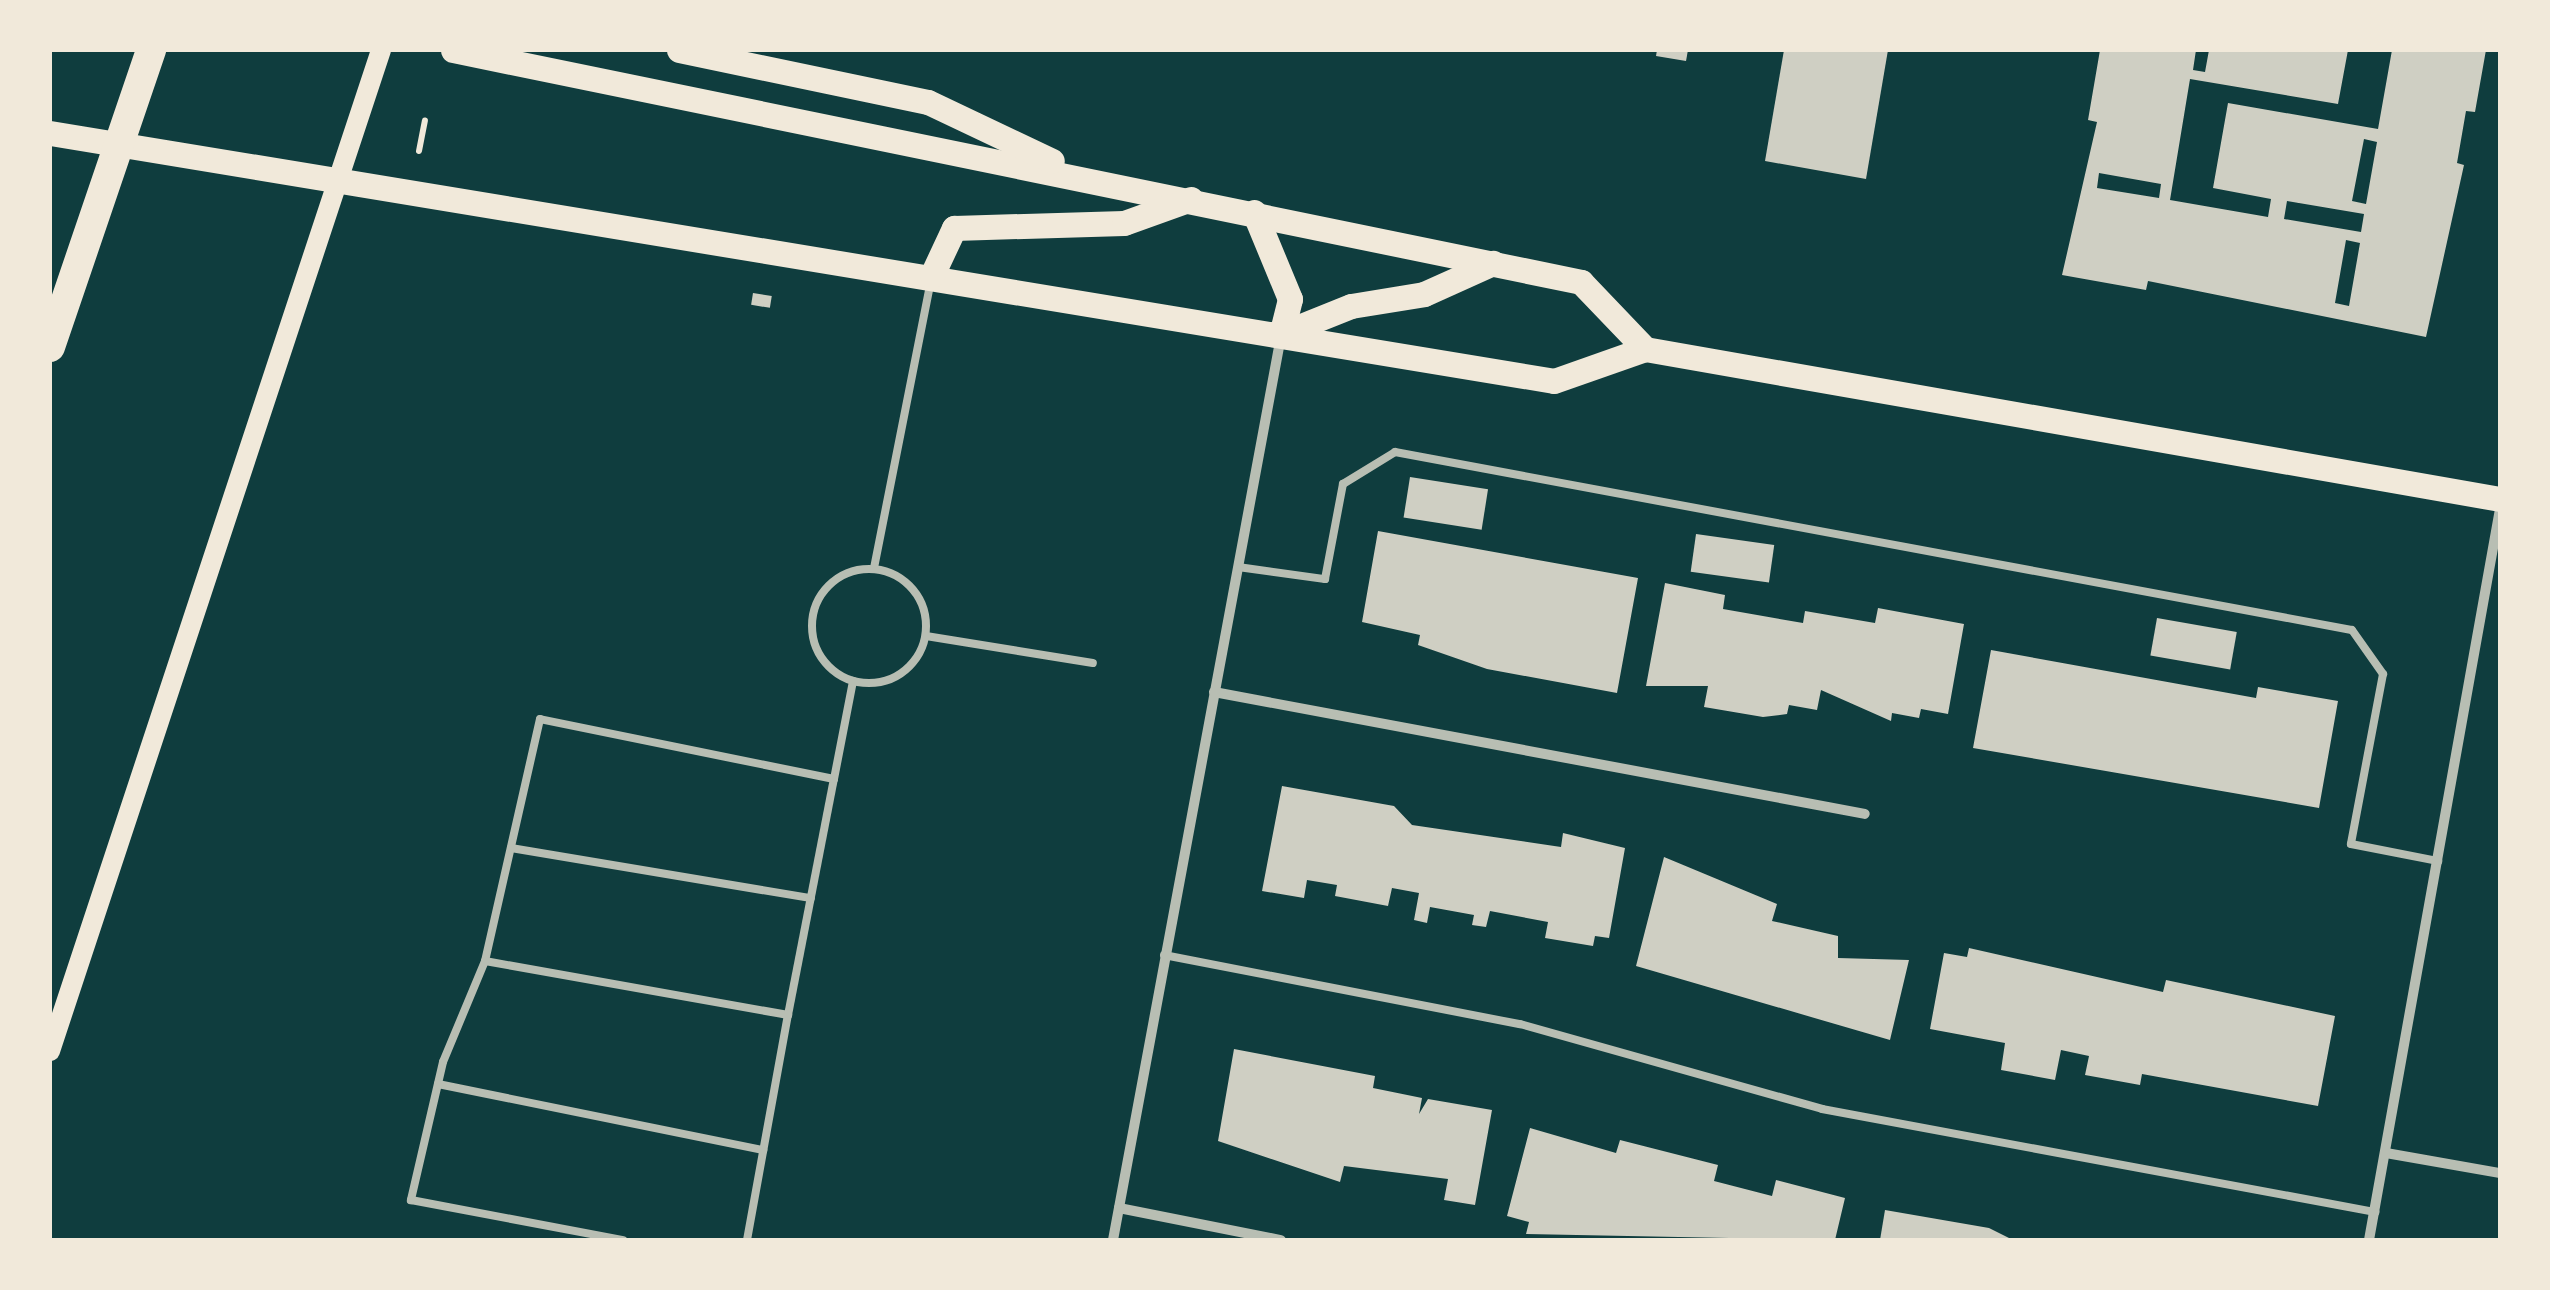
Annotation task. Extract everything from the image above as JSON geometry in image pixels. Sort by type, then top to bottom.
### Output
[{"type":"highway","points":[[50,346],[151,50]]},
{"type":"main road","points":[[50,1051],[380,50]]},
{"type":"main road","points":[[454,50],[1582,282],[1646,349]]},
{"type":"main road","points":[[679,50],[928,102],[1088,178]]},
{"type":"main road","points":[[50,132],[1554,381],[1646,349],[2500,500]]},
{"type":"main road","points":[[932,275],[954,228],[1124,223],[1190,199]]},
{"type":"main road","points":[[1254,212],[1290,299],[1281,334]]},
{"type":"main road","points":[[1281,334],[1352,306],[1424,294],[1493,263]]},
{"type":"street","points":[[1114,1240],[1281,334]]},
{"type":"street","points":[[2369,1240],[2500,509]]},
{"type":"street","points":[[1214,692],[1865,814]]},
{"type":"street","points":[[2386,1153],[2500,1173]]},
{"type":"street","points":[[1119,1208],[1281,1240]]},
{"type":"lane","points":[[874,568],[932,275]]},
{"type":"lane","points":[[1238,566],[1325,579],[1344,484],[1395,452],[2352,630],[2382,674],[2351,844],[2438,861]]},
{"type":"lane","points":[[874,568],[908,584],[926,636],[907,670],[853,682],[822,660],[814,607],[837,578],[874,568]]},
{"type":"lane","points":[[926,636],[1094,663]]},
{"type":"lane","points":[[747,1240],[853,682]]},
{"type":"lane","points":[[622,1240],[411,1200],[438,1084],[485,961],[540,718],[834,779]]},
{"type":"lane","points":[[511,848],[811,898]]},
{"type":"lane","points":[[1164,955],[1520,1024],[1822,1109],[2374,1212]]},
{"type":"lane","points":[[485,961],[788,1015]]},
{"type":"lane","points":[[438,1084],[763,1150]]},
{"type":"path","points":[[418,152],[424,121]]},
{"type":"building","points":[[1657,50],[1688,50],[1686,61],[1656,56]]},
{"type":"building","points":[[1784,50],[1888,50],[1866,179],[1765,161]]},
{"type":"building","points":[[2100,50],[2196,50],[2193,70],[2205,72],[2209,50],[2348,50],[2338,104],[2190,79],[2170,200],[2268,217],[2271,199],[2213,188],[2228,103],[2378,129],[2392,50],[2486,50],[2475,112],[2466,111],[2457,163],[2464,165],[2426,337],[2148,281],[2146,290],[2062,275],[2097,122],[2088,120]],"holes":[[[2364,139],[2377,142],[2366,204],[2352,201]],[[2099,173],[2161,184],[2159,198],[2097,188]],[[2287,201],[2364,214],[2361,232],[2284,219]],[[2346,240],[2360,243],[2349,306],[2335,303]]]},
{"type":"building","points":[[753,293],[772,296],[770,308],[751,305]]},
{"type":"building","points":[[1410,477],[1488,489],[1482,530],[1404,517]]},
{"type":"building","points":[[1378,531],[1638,578],[1617,693],[1487,669],[1418,645],[1420,635],[1362,622]]},
{"type":"building","points":[[1696,534],[1774,545],[1769,583],[1691,572]]},
{"type":"building","points":[[1665,583],[1725,595],[1723,609],[1803,623],[1805,611],[1875,623],[1878,608],[1964,624],[1948,714],[1921,709],[1919,718],[1892,713],[1891,721],[1821,690],[1817,710],[1789,705],[1787,714],[1763,717],[1704,707],[1708,686],[1646,686]]},
{"type":"building","points":[[2157,618],[2237,632],[2230,669],[2150,655]]},
{"type":"building","points":[[1991,650],[2256,698],[2258,687],[2338,701],[2319,808],[1973,748]]},
{"type":"building","points":[[1282,786],[1394,806],[1412,825],[1561,847],[1563,833],[1625,848],[1609,938],[1595,936],[1593,946],[1545,938],[1548,922],[1490,911],[1486,927],[1472,925],[1474,915],[1430,907],[1427,923],[1414,920],[1419,893],[1392,888],[1388,906],[1335,896],[1337,885],[1307,880],[1304,898],[1262,891]]},
{"type":"building","points":[[1664,857],[1777,904],[1772,921],[1838,936],[1838,958],[1909,960],[1890,1040],[1636,966]]},
{"type":"building","points":[[1969,948],[2163,992],[2166,980],[2335,1016],[2318,1106],[2142,1074],[2140,1085],[2085,1075],[2089,1056],[2061,1050],[2055,1080],[2001,1070],[2005,1043],[1930,1029],[1944,953],[1967,957]]},
{"type":"building","points":[[1234,1049],[1375,1076],[1373,1088],[1422,1098],[1419,1114],[1428,1099],[1492,1110],[1475,1205],[1444,1200],[1448,1179],[1344,1166],[1340,1182],[1218,1141]]},
{"type":"building","points":[[1530,1128],[1616,1153],[1620,1140],[1718,1165],[1714,1181],[1772,1196],[1776,1180],[1845,1198],[1835,1240],[1526,1234],[1529,1222],[1507,1216]]},
{"type":"building","points":[[1885,1210],[1989,1228],[2013,1240],[1880,1240]]}]
